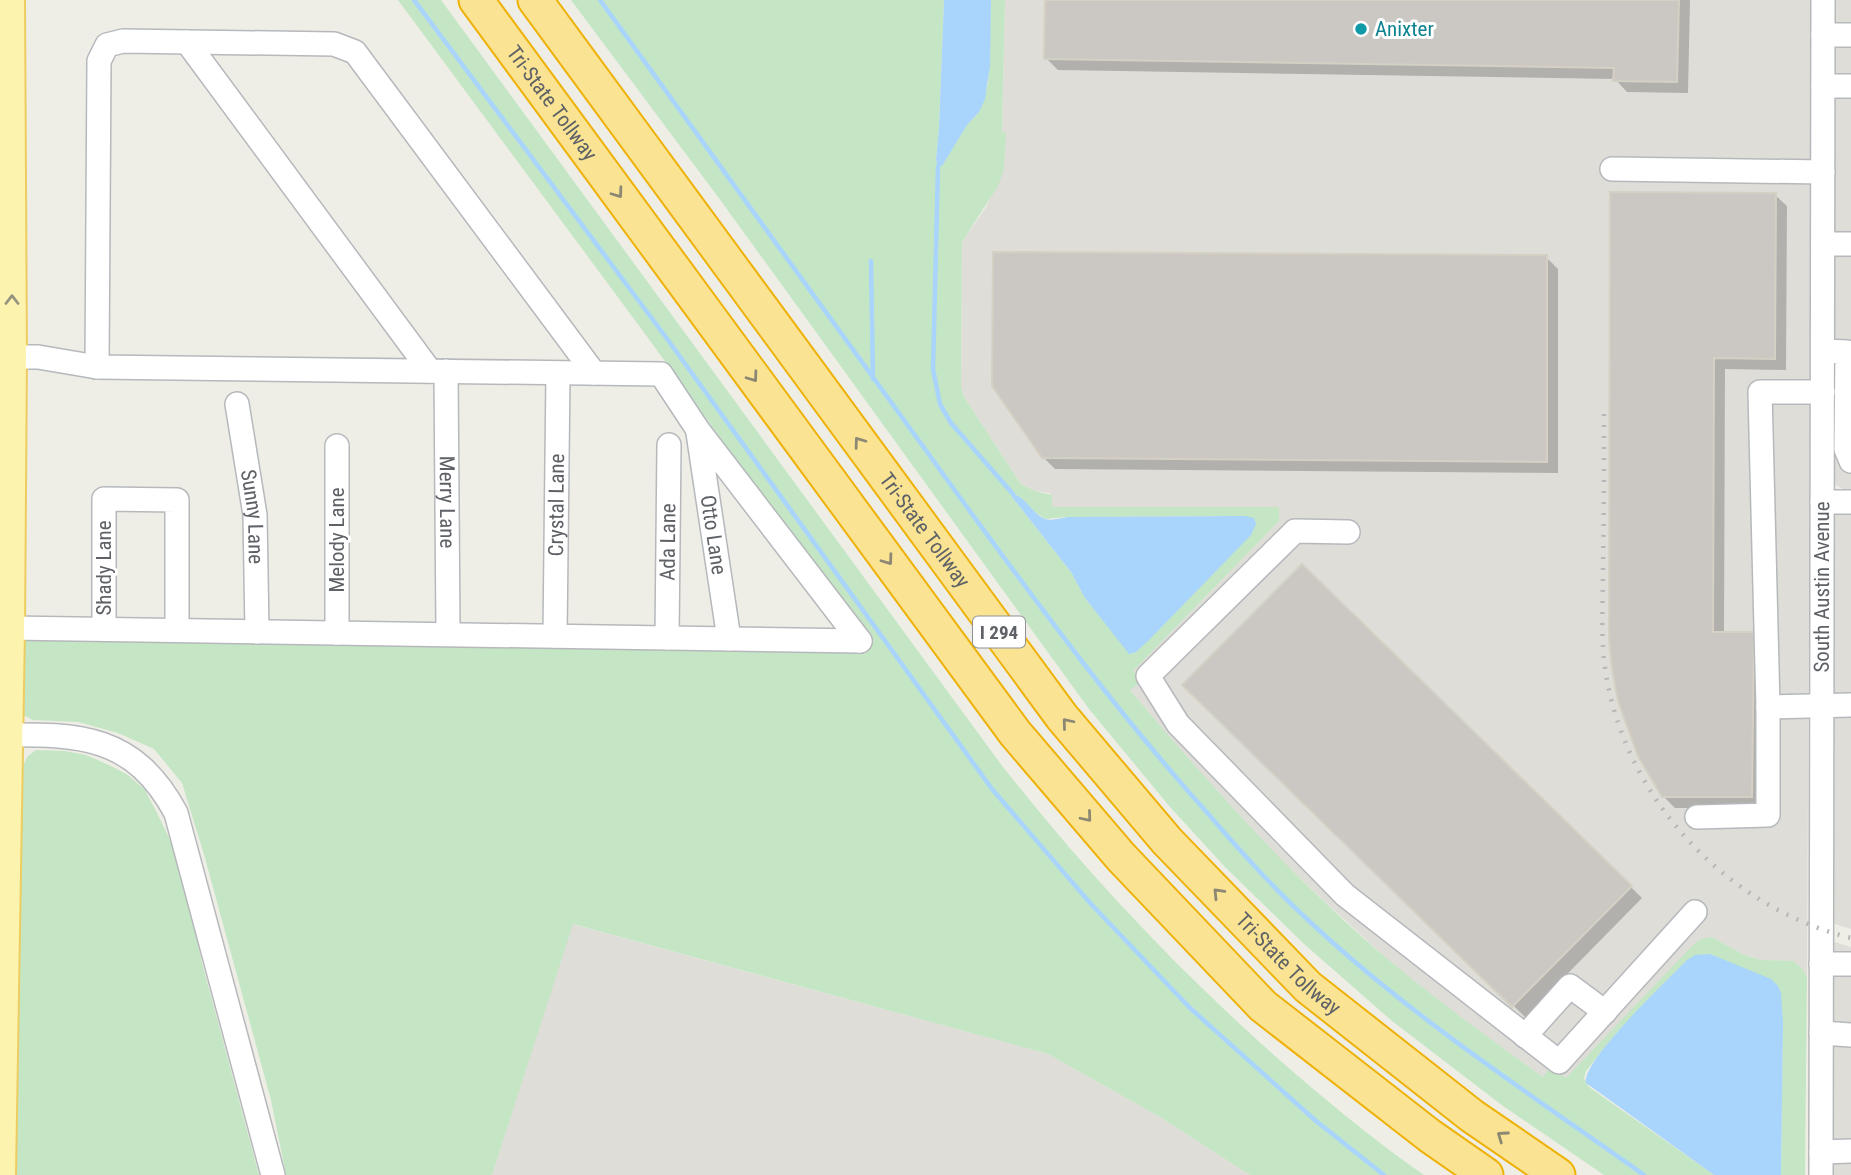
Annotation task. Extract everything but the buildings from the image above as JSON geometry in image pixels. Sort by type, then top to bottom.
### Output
[{"type":"highway","name":"Tri-State Tollway","points":[[476,0],[1015,733],[1121,857],[1263,1006],[1430,1136],[1486,1175]]},
{"type":"highway","name":"Tri-State Tollway","points":[[535,0],[1062,717],[1167,841],[1308,987],[1472,1115],[1558,1175]]},
{"type":"main road","points":[[1,1175],[5,735],[10,628],[6,357],[10,0]]},
{"type":"street","name":"South Austin Avenue","points":[[1821,1175],[1824,0]]},
{"type":"street","points":[[1824,35],[1851,35]]},
{"type":"street","points":[[97,367],[100,56],[107,45],[114,42],[187,42],[334,44],[355,52],[594,373]]},
{"type":"street","points":[[187,42],[438,371]]},
{"type":"street","points":[[1823,86],[1851,86]]},
{"type":"street","points":[[1612,169],[1823,172]]},
{"type":"street","points":[[1823,244],[1851,244]]},
{"type":"street","points":[[1823,351],[1847,352],[1846,449],[1851,461]]},
{"type":"street","points":[[6,357],[38,357],[97,367],[661,374],[698,430],[860,641],[10,628]]},
{"type":"street","name":"Merry Lane","points":[[438,371],[448,634]]},
{"type":"street","name":"Crystal Lane","points":[[555,636],[558,373]]},
{"type":"street","points":[[1697,817],[1768,815],[1760,392],[1822,392]]},
{"type":"street","name":"Sunny Lane","points":[[237,404],[255,515],[257,632]]},
{"type":"street","name":"Otto Lane","points":[[698,430],[729,639]]},
{"type":"street","name":"Ada Lane","points":[[667,638],[669,445]]},
{"type":"street","name":"Melody Lane","points":[[337,446],[337,633]]},
{"type":"street","name":"Shady Lane","points":[[104,629],[104,499],[177,500],[177,630]]},
{"type":"street","points":[[1822,502],[1851,502]]},
{"type":"street","points":[[1348,532],[1295,531],[1147,676],[1178,724],[1345,895],[1559,1062],[1695,912]]},
{"type":"street","points":[[1768,707],[1851,705]]},
{"type":"street","points":[[5,735],[70,736],[104,744],[135,761],[163,788],[176,813],[273,1175]]},
{"type":"street","points":[[1821,964],[1851,964]]},
{"type":"street","points":[[1525,1036],[1570,986],[1605,1012]]},
{"type":"street","points":[[1821,1033],[1851,1035]]},
{"type":"street","points":[[1821,1152],[1851,1151]]},
{"type":"shaded area","points":[[1005,0],[1812,0],[1807,977],[1802,968],[1793,961],[1761,960],[1744,955],[1712,937],[1557,1087],[1450,1010],[1393,964],[1325,902],[1271,850],[1204,778],[1130,690],[1133,671],[1279,521],[1279,507],[1052,507],[1050,493],[1035,491],[1021,484],[964,397],[961,388],[962,242],[986,207],[1004,169],[1005,133],[1002,133]]},
{"type":"shaded area","points":[[1833,0],[1851,0],[1851,489],[1843,489],[1834,484],[1830,473]]},
{"type":"shaded area","points":[[1851,510],[1851,929],[1829,922],[1832,519],[1835,513]]},
{"type":"shaded area","points":[[572,924],[1048,1054],[1160,1117],[1250,1175],[492,1175]]},
{"type":"shaded area","points":[[1828,940],[1851,947],[1851,1175],[1826,1175]]},
{"type":"green space","points":[[398,0],[441,0],[1000,763],[1097,879],[1165,952],[1275,1056],[1330,1103],[1424,1175],[1250,1175],[1160,1117],[1048,1054],[573,924],[492,1175],[286,1175],[271,1100],[182,783],[154,749],[118,733],[78,722],[33,720],[23,715],[24,641],[41,633],[870,646],[651,342]]},
{"type":"green space","points":[[571,0],[944,0],[936,160],[939,166],[979,112],[988,84],[991,0],[1005,0],[1002,132],[1006,133],[1004,169],[998,186],[962,242],[961,387],[964,397],[1021,484],[1052,495],[1052,507],[1279,507],[1279,521],[1133,671],[1142,681],[1130,690],[1256,834],[1359,934],[1468,1023],[1543,1077],[1550,1068],[1566,1078],[1701,939],[1712,937],[1744,955],[1761,960],[1793,961],[1802,968],[1807,977],[1805,1175],[1781,1175],[1783,1023],[1720,959],[1711,954],[1617,1032],[1586,1071],[1584,1078],[1589,1087],[1714,1175],[1604,1175],[1503,1106],[1392,1021],[1303,943],[1226,868],[1170,807],[1089,709],[721,201]],"holes":[[[1012,497],[1045,519],[1068,517],[1245,516],[1136,652],[1129,653],[1085,598],[1071,572]]]},
{"type":"green space","points":[[36,750],[86,755],[109,765],[128,775],[145,790],[155,809],[182,864],[202,963],[259,1175],[17,1175],[16,1040],[23,765],[28,756]]},
{"type":"water","points":[[944,0],[991,0],[990,66],[985,99],[979,112],[967,125],[942,166],[938,166],[936,160]]},
{"type":"water","points":[[1013,494],[1040,517],[1048,520],[1068,517],[1245,516],[1254,518],[1256,524],[1251,535],[1148,641],[1136,652],[1129,654],[1085,598],[1071,572],[1012,497]]},
{"type":"water","points":[[1710,954],[1771,979],[1781,993],[1781,1175],[1714,1175],[1586,1083],[1588,1072],[1597,1057],[1646,1001],[1687,960],[1695,955]]},
{"type":"waterway","points":[[414,0],[665,336],[992,789],[1091,904],[1190,1008],[1316,1121],[1384,1175]]},
{"type":"waterway","points":[[600,0],[1053,623],[1145,740],[1233,843],[1295,908],[1388,989],[1429,1022],[1644,1175]]},
{"type":"waterway","points":[[938,166],[933,369],[940,404],[951,423],[1013,494]]},
{"type":"waterway","points":[[871,261],[873,379]]},
{"type":"railway","points":[[1604,414],[1603,649],[1614,709],[1631,755],[1655,798],[1685,836],[1720,871],[1760,900],[1804,922],[1851,938]]},
{"type":"place","name":"Anixter","points":[[1361,29]]}]
